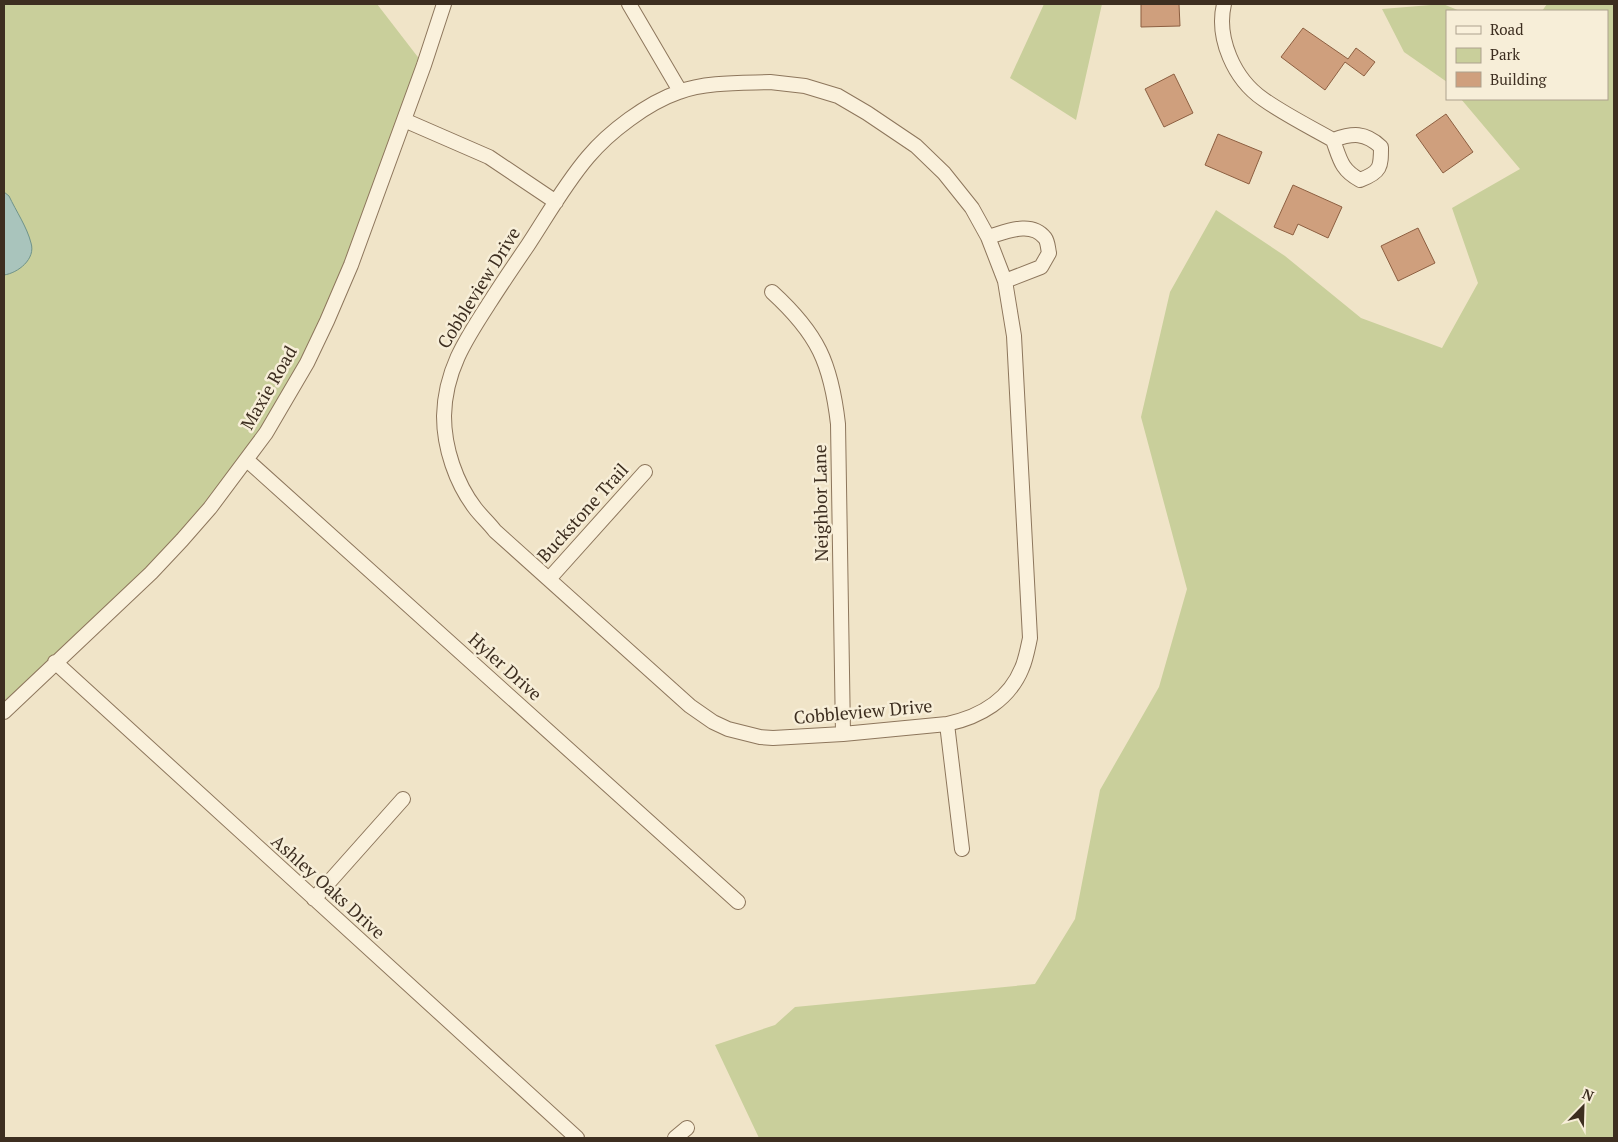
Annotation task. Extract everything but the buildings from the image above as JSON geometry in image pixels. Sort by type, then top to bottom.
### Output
[{"type":"street","name":"Maxie Road","points":[[4,712],[151,573],[182,540],[210,508],[247,460],[286,401],[327,321],[351,265],[444,4]]},
{"type":"street","points":[[629,4],[680,91]]},
{"type":"street","points":[[1224,4],[1222,12],[1223,36],[1230,59],[1244,81],[1262,99],[1333,140]]},
{"type":"street","name":"Cobbleview Drive","points":[[770,82],[805,86],[838,96],[867,112],[916,146],[950,180],[972,208],[988,237],[1005,281],[1014,336],[1030,638],[1023,667],[1014,684],[993,706],[977,715],[963,721],[947,724],[843,734],[760,737],[728,729],[690,706],[495,530],[475,509],[460,483],[449,453],[444,416],[447,386],[451,371],[464,342],[556,202],[588,157],[618,128],[646,108],[680,91],[722,83],[770,82]]},
{"type":"street","points":[[404,120],[489,157],[556,202]]},
{"type":"street","points":[[988,237],[1020,228],[1033,229],[1046,239],[1049,253],[1042,266],[1005,281]]},
{"type":"street","name":"Neighbor Lane","points":[[772,292],[792,311],[811,336],[826,363],[834,392],[838,424],[843,734]]},
{"type":"street","name":"Hyler Drive","points":[[247,460],[738,902]]},
{"type":"street","name":"Buckstone Trail","points":[[549,579],[645,472]]},
{"type":"street","name":"Ashley Oaks Drive","points":[[55,662],[577,1138]]},
{"type":"street","points":[[947,724],[962,849]]},
{"type":"street","points":[[314,899],[402,799]]},
{"type":"street","points":[[675,1138],[687,1128]]},
{"type":"green space","points":[[4,4],[377,4],[424,65],[307,363],[210,508],[4,712]]},
{"type":"green space","points":[[1044,4],[1102,4],[1076,120],[1010,78]]},
{"type":"green space","points":[[1443,4],[1458,10],[1446,10],[1446,81],[1404,52],[1382,9]]},
{"type":"green space","points":[[1547,4],[1614,4],[1614,1138],[759,1138],[715,1045],[775,1025],[795,1007],[1035,984],[1075,919],[1100,790],[1159,687],[1187,589],[1141,417],[1170,292],[1216,210],[1285,256],[1361,318],[1442,348],[1478,283],[1452,208],[1520,169],[1462,100],[1608,100],[1608,10],[1543,10]]},
{"type":"water","points":[[4,192],[9,196],[24,225],[32,249],[25,264],[15,271],[4,275]]}]
